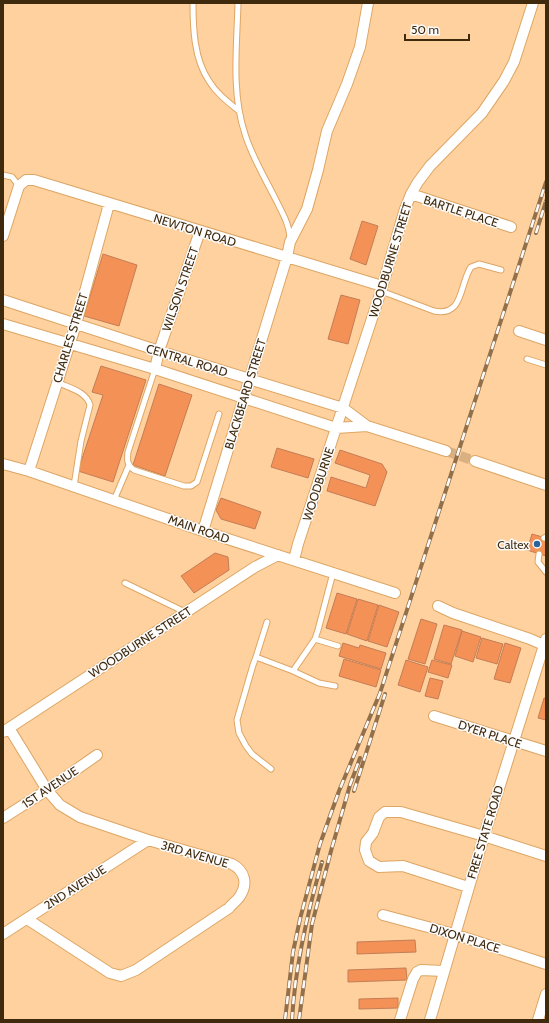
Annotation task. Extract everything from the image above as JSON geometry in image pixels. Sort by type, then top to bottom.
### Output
[{"type":"street","name":"BLACKBEARD STREET","points":[[203,531],[287,257],[290,242],[307,209],[327,131],[347,84],[360,47],[368,3]]},
{"type":"street","name":"WOODBURNE STREET","points":[[343,408],[411,194],[430,166],[482,113],[504,81],[514,62],[533,3]]},
{"type":"street","name":"NEWTON ROAD","points":[[18,190],[26,180],[34,180],[287,257],[382,288]]},
{"type":"street","points":[[3,236],[18,190]]},
{"type":"street","name":"BARTLE PLACE","points":[[411,194],[511,227]]},
{"type":"street","name":"CHARLES STREET","points":[[29,471],[76,324],[109,204]]},
{"type":"street","name":"WILSON STREET","points":[[155,369],[159,351],[200,231]]},
{"type":"street","name":"CENTRAL ROAD","points":[[3,300],[159,351],[343,408],[367,426],[446,451]]},
{"type":"street","name":"CENTRAL ROAD","points":[[3,324],[155,369],[336,428],[367,426]]},
{"type":"street","points":[[519,331],[546,340]]},
{"type":"street","name":"WOODBURNE","points":[[294,560],[343,408]]},
{"type":"street","points":[[475,461],[546,485]]},
{"type":"street","name":"MAIN ROAD","points":[[3,464],[29,471],[203,531],[394,593]]},
{"type":"street","name":"WOODBURNE STREET","points":[[6,730],[255,567],[278,555]]},
{"type":"street","points":[[438,606],[453,613],[545,644]]},
{"type":"street","points":[[530,638],[546,635]]},
{"type":"street","name":"FREE STATE ROAD","points":[[430,1020],[468,887],[545,644]]},
{"type":"street","name":"DYER PLACE","points":[[434,716],[546,752]]},
{"type":"street","name":"3RD AVENUE","points":[[6,730],[47,790],[60,805],[80,818],[148,840],[232,864],[237,866],[243,872],[245,882],[240,896],[228,908],[136,970],[121,976],[110,973],[26,918]]},
{"type":"street","name":"1ST AVENUE","points":[[3,818],[47,790],[96,755]]},
{"type":"street","points":[[468,887],[403,866],[379,867],[372,864],[366,856],[366,842],[373,833],[379,817],[385,812],[401,812],[546,856]]},
{"type":"street","name":"2ND AVENUE","points":[[3,934],[148,840]]},
{"type":"street","name":"DIXON PLACE","points":[[383,915],[454,934],[546,964]]},
{"type":"street","points":[[400,1020],[413,979],[417,972],[421,970],[444,971]]},
{"type":"street","points":[[538,1020],[546,994]]},
{"type":"lane","points":[[193,3],[197,50],[205,75],[217,92],[239,111]]},
{"type":"lane","points":[[238,3],[236,59],[239,111],[244,133],[250,149],[285,218],[290,242]]},
{"type":"lane","points":[[3,175],[12,177],[18,190]]},
{"type":"lane","points":[[382,288],[434,311],[447,311],[457,304],[471,267],[479,264],[501,270]]},
{"type":"lane","points":[[527,359],[546,365]]},
{"type":"lane","points":[[114,500],[128,465],[128,452],[155,369]]},
{"type":"lane","points":[[57,382],[82,393],[89,399],[90,405],[81,441],[74,486]]},
{"type":"lane","points":[[128,465],[134,470],[184,486],[191,486],[197,482],[219,414]]},
{"type":"lane","points":[[539,554],[538,562],[546,572]]},
{"type":"lane","points":[[293,671],[315,639],[333,573]]},
{"type":"lane","points":[[124,583],[186,612]]},
{"type":"lane","points":[[267,622],[238,720],[239,733],[246,746],[252,754],[271,769]]},
{"type":"lane","points":[[315,639],[338,646]]},
{"type":"lane","points":[[256,657],[319,683],[335,686]]},
{"type":"building","points":[[362,221],[378,226],[366,265],[350,259]]},
{"type":"building","points":[[103,254],[137,265],[119,326],[84,316]]},
{"type":"building","points":[[341,295],[360,300],[348,344],[328,339]]},
{"type":"building","points":[[101,366],[146,380],[113,482],[78,471],[103,395],[92,392]]},
{"type":"building","points":[[159,384],[192,395],[165,476],[133,465]]},
{"type":"building","points":[[277,448],[314,459],[308,478],[271,467]]},
{"type":"building","points":[[340,450],[382,464],[387,472],[375,506],[327,491],[331,477],[366,488],[370,475],[335,463]]},
{"type":"building","points":[[221,498],[261,512],[255,529],[221,519],[216,510]]},
{"type":"building","name":"Caltex","points":[[532,534],[546,538],[546,556],[527,550]]},
{"type":"building","points":[[215,553],[228,557],[229,570],[194,593],[181,576]]},
{"type":"building","points":[[337,593],[357,599],[346,634],[326,628]]},
{"type":"building","points":[[358,599],[378,605],[367,641],[347,634]]},
{"type":"building","points":[[379,605],[399,612],[387,647],[368,641]]},
{"type":"building","points":[[421,619],[437,624],[425,664],[408,659]]},
{"type":"building","points":[[444,625],[462,630],[451,664],[434,659]]},
{"type":"building","points":[[462,631],[481,637],[473,662],[455,656]]},
{"type":"building","points":[[482,638],[503,644],[497,664],[476,658]]},
{"type":"building","points":[[343,643],[359,648],[360,645],[386,653],[381,669],[339,656]]},
{"type":"building","points":[[505,643],[521,648],[510,683],[494,679]]},
{"type":"building","points":[[344,659],[381,670],[376,687],[339,676]]},
{"type":"building","points":[[406,660],[428,667],[420,692],[398,685]]},
{"type":"building","points":[[432,660],[452,665],[448,678],[428,672]]},
{"type":"building","points":[[430,678],[443,681],[438,699],[425,696]]},
{"type":"building","points":[[544,698],[546,698],[546,720],[538,718]]},
{"type":"building","points":[[415,940],[416,952],[357,954],[357,942]]},
{"type":"building","points":[[406,968],[407,980],[348,982],[348,970]]},
{"type":"building","points":[[398,998],[398,1008],[359,1009],[359,999]]},
{"type":"tunnel","points":[[446,451],[475,461]]},
{"type":"railway","points":[[285,1020],[293,952],[300,919],[320,844],[339,791],[380,693],[546,182]]},
{"type":"railway","points":[[536,233],[546,201]]},
{"type":"railway","points":[[354,791],[385,694]]},
{"type":"railway","points":[[299,1020],[312,924],[350,785],[360,758]]},
{"type":"railway","points":[[292,1020],[302,940],[322,862]]},
{"type":"place","name":"Caltex","points":[[537,544]]}]
